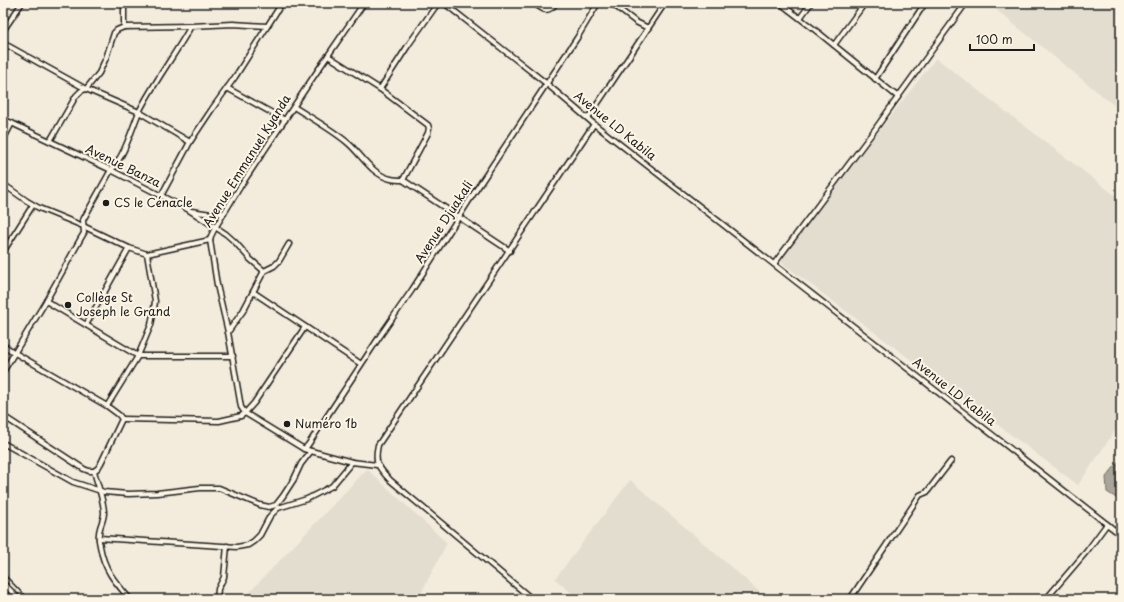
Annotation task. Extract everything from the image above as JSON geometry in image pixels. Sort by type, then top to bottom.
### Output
[{"type":"street","points":[[3,31],[22,3]]},
{"type":"street","points":[[124,3],[124,26]]},
{"type":"street","points":[[162,196],[190,142],[235,77],[282,3]]},
{"type":"street","name":"Avenue Emmanuel Kyanda","points":[[245,413],[241,407],[233,356],[217,286],[210,240],[215,228],[285,120],[364,3]]},
{"type":"street","points":[[380,90],[409,44],[438,3]]},
{"type":"street","name":"Avenue LD Kabila","points":[[444,3],[547,84],[594,124],[1121,535]]},
{"type":"street","points":[[534,3],[546,10],[550,9],[556,3]]},
{"type":"street","name":"Avenue Djuakali","points":[[304,449],[412,290],[458,217],[577,38],[598,3]]},
{"type":"street","points":[[611,3],[636,22],[648,28]]},
{"type":"street","points":[[588,118],[665,3]]},
{"type":"street","points":[[780,3],[834,44],[898,97]]},
{"type":"street","points":[[800,18],[811,3]]},
{"type":"street","points":[[834,44],[865,3]]},
{"type":"street","points":[[875,79],[925,3]]},
{"type":"street","points":[[774,264],[876,128],[966,3]]},
{"type":"street","points":[[50,141],[76,96],[81,91],[86,89],[99,73],[106,58],[114,33],[124,26],[191,26],[227,24],[268,26]]},
{"type":"street","points":[[3,372],[46,301],[84,233],[83,220],[111,170],[121,156],[144,100],[191,26]]},
{"type":"street","points":[[3,43],[86,89],[139,112],[190,142]]},
{"type":"street","points":[[328,56],[425,122],[429,128],[428,133],[403,180]]},
{"type":"street","points":[[226,88],[285,120]]},
{"type":"street","points":[[294,107],[348,143],[377,172],[386,178],[403,180],[510,251]]},
{"type":"street","name":"Avenue Banza","points":[[3,119],[111,170],[189,210],[226,234],[264,271]]},
{"type":"street","points":[[3,140],[12,123]]},
{"type":"street","points":[[532,599],[390,480],[377,465],[376,454],[378,445],[510,251],[594,124]]},
{"type":"street","points":[[3,184],[33,205],[83,226],[129,248],[147,254],[210,240]]},
{"type":"street","points":[[3,252],[33,205]]},
{"type":"street","points":[[189,210],[211,214],[224,214]]},
{"type":"street","points":[[228,332],[243,311],[264,271],[274,266],[279,261],[289,244]]},
{"type":"street","points":[[86,324],[129,248]]},
{"type":"street","points":[[108,406],[138,356],[151,325],[155,301],[147,254]]},
{"type":"street","points":[[253,292],[361,364]]},
{"type":"street","points":[[46,301],[138,356],[233,356]]},
{"type":"street","points":[[122,419],[219,421],[235,418],[245,413],[254,404],[305,327]]},
{"type":"street","points":[[3,345],[108,406],[119,414],[122,419]]},
{"type":"street","points":[[245,413],[304,449],[352,462],[377,465]]},
{"type":"street","points":[[3,416],[89,471],[94,471],[98,468],[122,419]]},
{"type":"street","points":[[3,443],[73,482],[104,492],[128,494],[157,493],[200,488],[219,488],[260,506],[269,507],[277,507],[307,499],[332,486],[352,462]]},
{"type":"street","points":[[99,538],[237,547],[248,545],[260,535],[270,516],[294,479],[301,464],[311,451]]},
{"type":"street","points":[[850,599],[920,496],[927,492],[950,461]]},
{"type":"street","points":[[94,471],[104,513],[99,530],[101,553],[107,570],[130,599]]},
{"type":"street","points":[[1046,599],[1087,551],[1107,524]]},
{"type":"street","points":[[217,599],[218,589],[224,577],[227,546]]},
{"type":"street","points":[[4,586],[19,599]]},
{"type":"shaded area","points":[[988,3],[1121,3],[1121,111],[1005,17]]},
{"type":"shaded area","points":[[936,58],[1121,200],[1121,422],[1078,485],[778,260]]},
{"type":"shaded area","points":[[1121,459],[1121,501],[1107,492],[1106,477]]},
{"type":"shaded area","points":[[367,469],[447,543],[418,599],[243,599]]},
{"type":"shaded area","points":[[630,480],[768,599],[578,599],[555,579]]},
{"type":"railway","points":[[3,573],[28,599]]},
{"type":"place","name":"CS le Cénacle","points":[[106,203]]},
{"type":"place","name":"Collège St Joseph le Grand","points":[[68,305]]},
{"type":"place","name":"Numéro 1b","points":[[287,424]]}]
